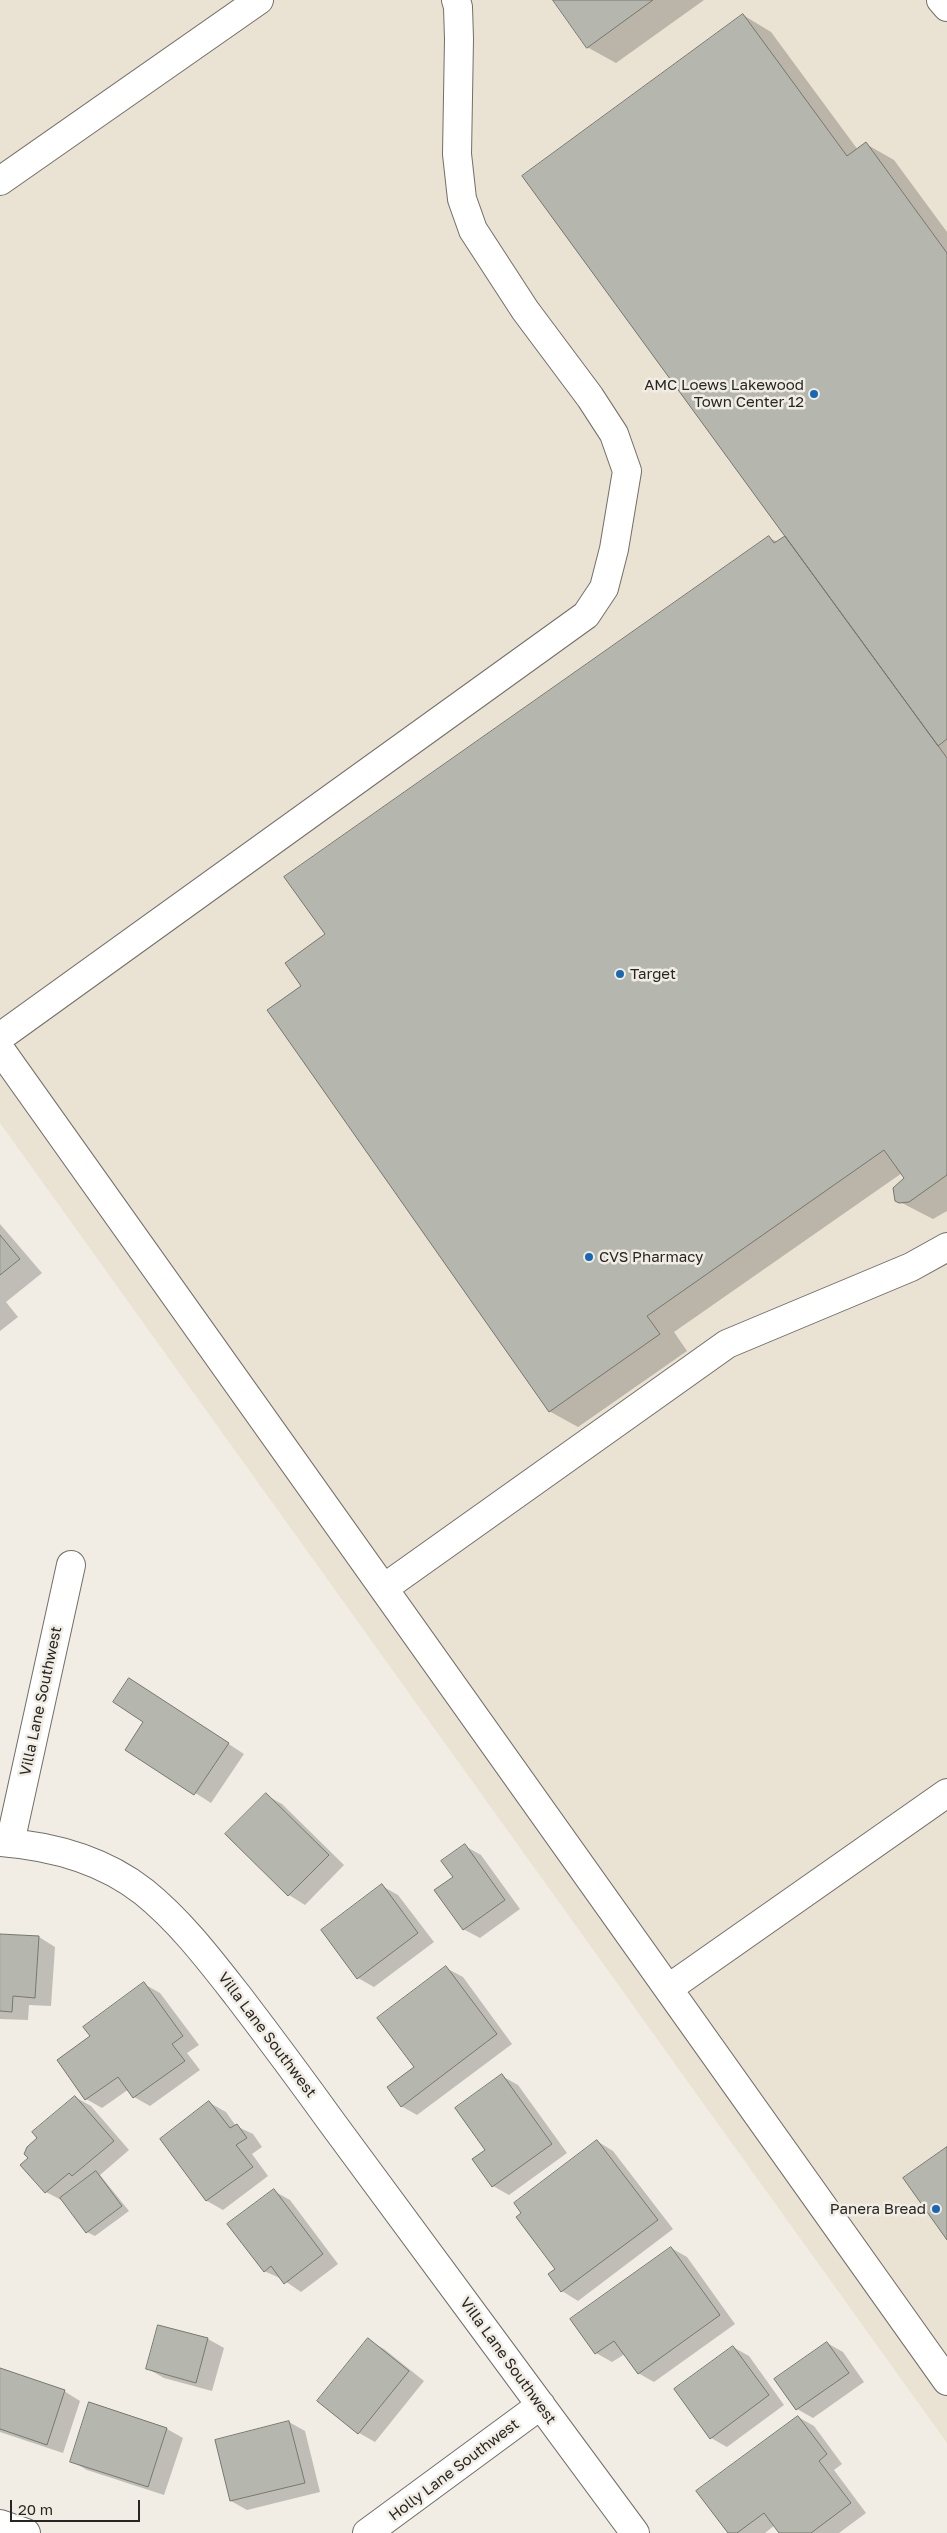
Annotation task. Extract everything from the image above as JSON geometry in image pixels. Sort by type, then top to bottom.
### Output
[{"type":"street","points":[[0,181],[259,0]]},
{"type":"street","points":[[0,1037],[586,614],[604,588],[614,549],[627,471],[614,434],[590,397],[525,310],[473,230],[462,199],[457,154],[459,39],[456,0]]},
{"type":"street","points":[[941,0],[947,6]]},
{"type":"street","points":[[0,1049],[947,2381]]},
{"type":"street","points":[[384,1588],[727,1344],[911,1267],[947,1248]]},
{"type":"street","name":"Villa Lane Southwest","points":[[71,1565],[5,1842],[69,1853],[97,1864],[121,1876],[143,1892],[185,1931],[264,2030],[635,2533]]},
{"type":"street","points":[[669,1988],[947,1793]]},
{"type":"street","name":"Holly Lane Southwest","points":[[367,2533],[541,2406]]},
{"type":"street","points":[[0,2524],[26,2533]]},
{"type":"shaded area","points":[[0,0],[947,0],[947,2443],[0,1123]]},
{"type":"building","points":[[553,0],[653,0],[587,48]]},
{"type":"building","name":"AMC Loews Lakewood Town Center 12","points":[[743,14],[847,156],[866,142],[947,253],[947,739],[938,746],[522,176]]},
{"type":"building","name":"Target","points":[[769,536],[774,543],[785,536],[947,758],[947,1175],[909,1202],[899,1203],[895,1201],[893,1188],[904,1178],[884,1150],[647,1316],[660,1334],[549,1412],[267,1010],[301,986],[285,963],[325,934],[284,877]]},
{"type":"building","points":[[0,1235],[20,1259],[0,1275]]},
{"type":"building","points":[[129,1678],[229,1743],[194,1795],[125,1750],[143,1722],[113,1702]]},
{"type":"building","points":[[266,1793],[329,1855],[288,1896],[225,1834]]},
{"type":"building","points":[[465,1844],[505,1900],[463,1930],[434,1890],[453,1877],[441,1861]]},
{"type":"building","points":[[382,1884],[418,1933],[357,1979],[321,1930]]},
{"type":"building","points":[[0,1934],[39,1936],[35,1998],[13,1996],[12,2012],[0,2011]]},
{"type":"building","points":[[446,1966],[497,2034],[401,2107],[387,2087],[414,2067],[377,2018]]},
{"type":"building","points":[[144,1982],[183,2036],[172,2044],[185,2061],[133,2098],[118,2077],[85,2100],[57,2060],[90,2036],[83,2027]]},
{"type":"building","points":[[502,2074],[552,2144],[492,2187],[472,2159],[485,2150],[455,2108]]},
{"type":"building","points":[[75,2096],[114,2141],[72,2176],[69,2173],[45,2193],[20,2165],[28,2158],[24,2154],[27,2147],[37,2138],[32,2132]]},
{"type":"building","points":[[209,2101],[230,2128],[237,2124],[247,2138],[236,2145],[253,2167],[206,2201],[160,2139]]},
{"type":"building","points":[[597,2140],[658,2220],[561,2292],[548,2274],[555,2269],[516,2217],[521,2213],[514,2203]]},
{"type":"building","name":"Panera Bread","points":[[947,2147],[947,2240],[903,2178]]},
{"type":"building","points":[[96,2171],[122,2206],[86,2233],[60,2198]]},
{"type":"building","points":[[274,2189],[323,2254],[284,2284],[271,2266],[264,2272],[227,2224]]},
{"type":"building","points":[[671,2247],[720,2315],[638,2374],[614,2341],[595,2354],[570,2319]]},
{"type":"building","points":[[158,2325],[208,2338],[196,2383],[146,2369]]},
{"type":"building","points":[[368,2338],[409,2371],[358,2434],[317,2401]]},
{"type":"building","points":[[827,2342],[849,2373],[796,2410],[774,2379]]},
{"type":"building","points":[[733,2346],[769,2395],[710,2439],[674,2389]]},
{"type":"building","points":[[0,2368],[65,2390],[47,2445],[0,2429]]},
{"type":"building","points":[[89,2402],[167,2428],[148,2487],[70,2462]]},
{"type":"building","points":[[798,2416],[827,2454],[819,2461],[851,2503],[811,2533],[779,2533],[764,2513],[737,2533],[728,2533],[696,2491]]},
{"type":"building","points":[[289,2421],[305,2483],[230,2501],[215,2440]]},
{"type":"place","name":"AMC Loews Lakewood Town Center 12","points":[[814,394]]},
{"type":"place","name":"Target","points":[[620,974]]},
{"type":"place","name":"CVS Pharmacy","points":[[589,1257]]},
{"type":"place","name":"Panera Bread","points":[[936,2209]]}]
